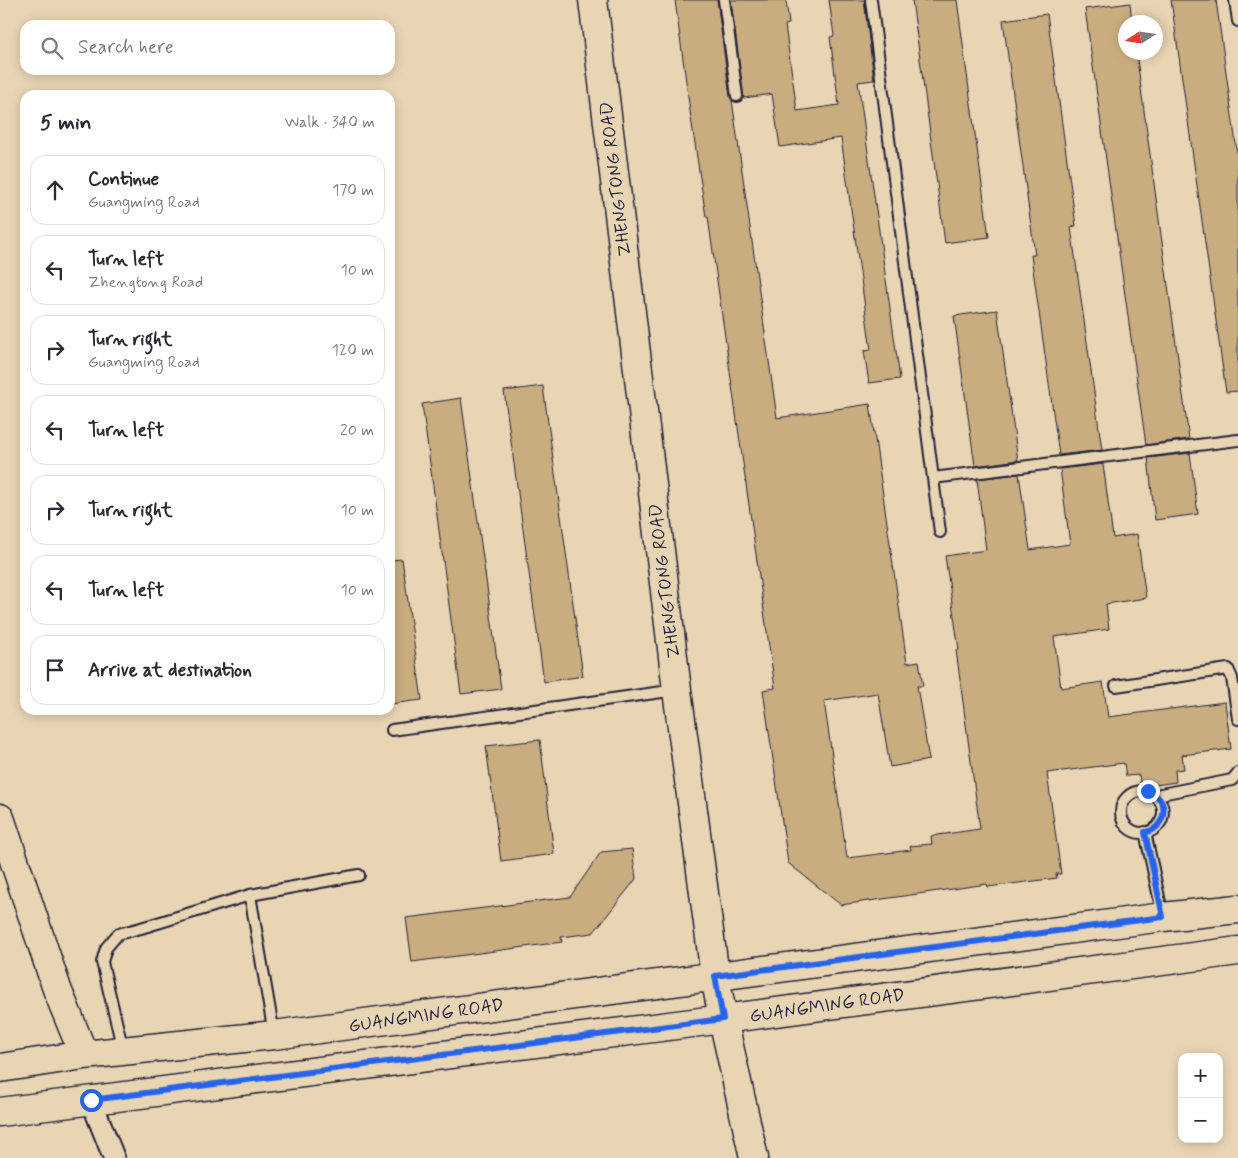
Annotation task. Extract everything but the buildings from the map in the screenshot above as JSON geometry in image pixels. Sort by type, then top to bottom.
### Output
[{"type":"main road","name":"ZHENGTONG ROAD","points":[[593,0],[677,690],[715,976],[754,1158]]},
{"type":"main road","points":[[0,818],[57,989],[84,1055]]},
{"type":"main road","name":"GUANGMING ROAD","points":[[0,1068],[84,1055],[274,1035],[1163,917],[1238,909]]},
{"type":"main road","name":"GUANGMING ROAD","points":[[0,1112],[1238,951]]},
{"type":"street","points":[[91,1100],[114,1158]]},
{"type":"lane","points":[[724,0],[737,96]]},
{"type":"lane","points":[[871,0],[940,532]]},
{"type":"lane","points":[[1235,0],[1238,21]]},
{"type":"lane","points":[[933,478],[1238,440]]},
{"type":"lane","points":[[1116,686],[1228,669],[1232,678],[1238,719]]},
{"type":"lane","points":[[392,730],[677,690]]},
{"type":"lane","points":[[1156,795],[1232,780],[1238,773]]},
{"type":"lane","points":[[1140,790],[1156,795],[1162,802],[1164,811],[1157,827],[1150,832],[1145,832],[1133,831],[1126,826],[1121,818],[1120,811],[1126,797],[1132,792],[1140,790]]},
{"type":"lane","points":[[1145,832],[1163,917]]},
{"type":"lane","points":[[123,1051],[102,962],[106,948],[118,934],[250,896],[359,875]]},
{"type":"lane","points":[[250,896],[274,1035]]},
{"type":"route","points":[[91,1100],[723,1019],[715,976],[1163,917],[1145,832],[1150,832],[1157,827],[1164,811],[1162,802],[1156,795],[1148,791]]}]
